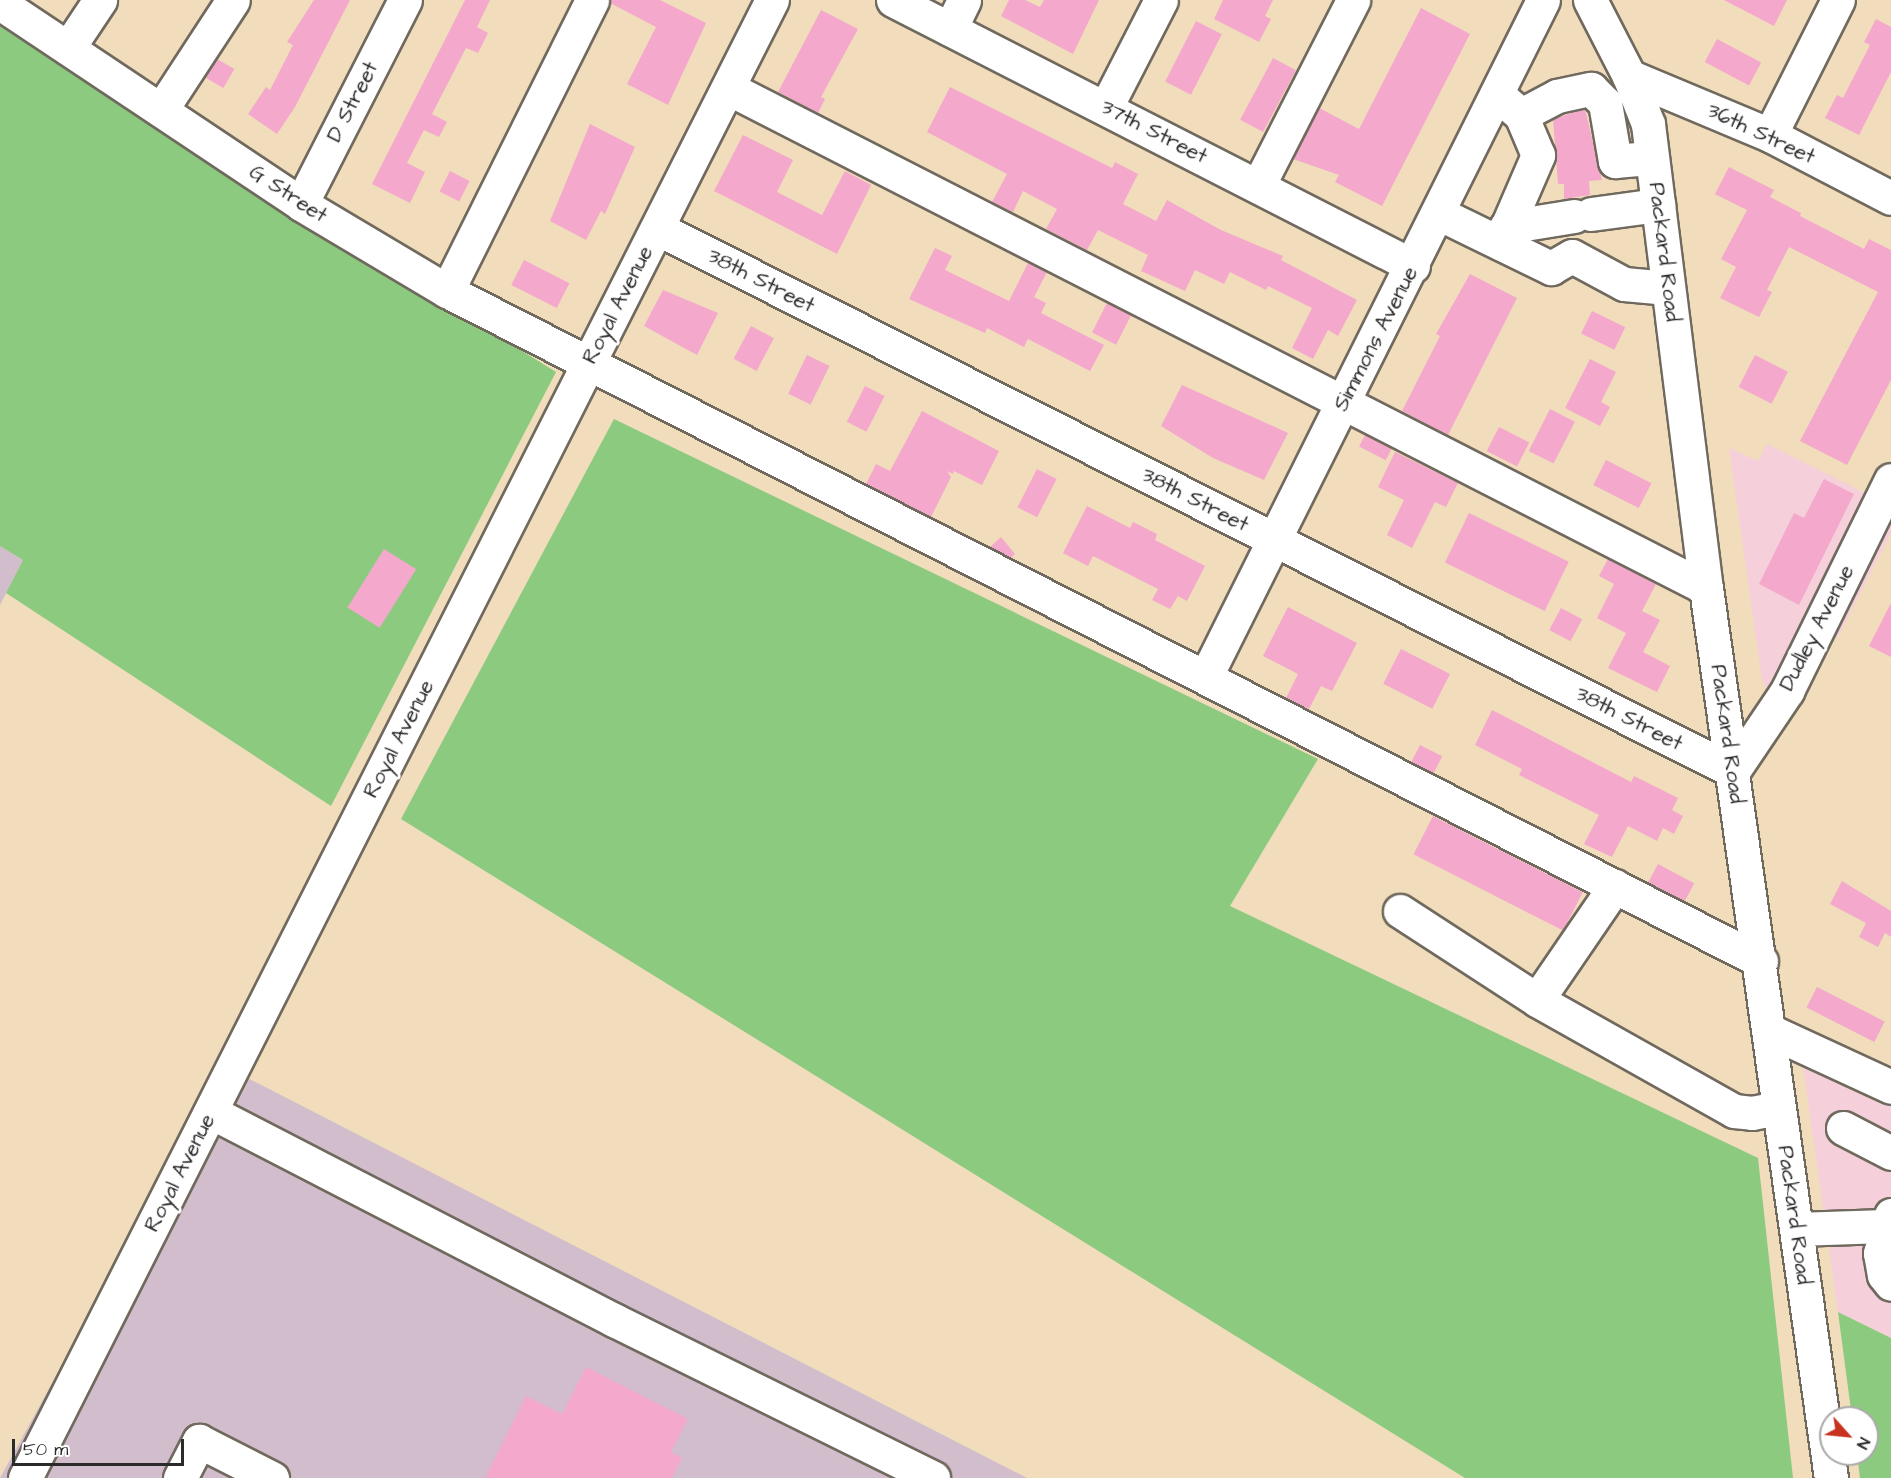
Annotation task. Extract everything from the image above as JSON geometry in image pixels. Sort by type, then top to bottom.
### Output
[{"type":"street","points":[[68,48],[100,0]]},
{"type":"street","points":[[161,110],[233,0]]},
{"type":"street","name":"D Street","points":[[302,204],[405,0]]},
{"type":"street","points":[[447,291],[592,0]]},
{"type":"street","name":"Royal Avenue","points":[[26,1478],[772,0]]},
{"type":"street","name":"37th Street","points":[[893,0],[1107,107],[1413,266]]},
{"type":"street","points":[[950,29],[964,0]]},
{"type":"street","points":[[1107,107],[1161,0]]},
{"type":"street","points":[[1258,186],[1353,0]]},
{"type":"street","name":"Simmons Avenue","points":[[1206,676],[1438,213],[1509,104],[1544,0]]},
{"type":"street","name":"Packard Road","points":[[1590,0],[1629,76],[1648,124],[1706,588],[1761,961],[1778,1108],[1831,1478]]},
{"type":"street","points":[[1770,135],[1838,0]]},
{"type":"street","name":"G Street","points":[[0,3],[302,204],[447,291],[1761,961]]},
{"type":"street","name":"36th Street","points":[[1629,76],[1770,135],[1891,198]]},
{"type":"street","points":[[728,88],[1706,588]]},
{"type":"street","points":[[1503,235],[1538,155],[1509,104],[1591,89],[1605,103],[1615,161],[1652,158]]},
{"type":"street","points":[[1503,235],[1582,215],[1658,205]]},
{"type":"street","points":[[1438,213],[1503,235],[1551,268],[1572,256],[1624,284],[1668,288]]},
{"type":"street","name":"38th Street","points":[[657,228],[1732,771]]},
{"type":"street","name":"Dudley Avenue","points":[[1732,771],[1787,690],[1891,480]]},
{"type":"street","points":[[1538,1000],[1616,886]]},
{"type":"street","points":[[1400,911],[1538,1000],[1734,1111],[1752,1113],[1778,1108]]},
{"type":"street","points":[[1770,1031],[1888,1078]]},
{"type":"street","points":[[211,1112],[614,1320],[933,1478]]},
{"type":"street","points":[[1843,1128],[1891,1153]]},
{"type":"street","points":[[1796,1229],[1888,1221],[1880,1253],[1884,1275],[1891,1284]]},
{"type":"street","points":[[180,1478],[200,1441],[272,1478]]},
{"type":"shaded area","points":[[1767,444],[1891,506],[1891,533],[1840,633],[1796,688],[1766,687],[1762,680],[1729,448],[1758,461]]},
{"type":"shaded area","points":[[0,546],[23,560],[0,605]]},
{"type":"shaded area","points":[[1797,1024],[1891,1070],[1891,1338],[1838,1312]]},
{"type":"shaded area","points":[[226,1067],[1027,1478],[0,1478]]},
{"type":"green space","points":[[0,26],[556,372],[331,806],[6,593],[23,560],[0,546]]},
{"type":"green space","points":[[614,419],[1318,759],[1230,906],[1758,1158],[1793,1478],[1465,1478],[401,819]]},
{"type":"green space","points":[[1838,1312],[1891,1338],[1891,1478],[1860,1478],[1858,1466],[1879,1466],[1879,1406],[1850,1406]]},
{"type":"building","points":[[314,0],[350,0],[295,107],[277,134],[248,114],[266,87],[270,90],[293,45],[287,42]]},
{"type":"building","points":[[465,0],[490,0],[477,27],[488,33],[478,53],[466,48],[432,114],[447,122],[439,137],[424,130],[407,163],[425,172],[410,203],[372,184]]},
{"type":"building","points":[[611,0],[660,0],[706,23],[668,105],[627,84],[656,27],[610,3]]},
{"type":"building","points":[[1009,0],[1025,0],[1040,7],[1044,0],[1099,0],[1073,54],[1001,16]]},
{"type":"building","points":[[1223,0],[1273,0],[1265,16],[1271,19],[1259,42],[1214,19]]},
{"type":"building","points":[[1724,0],[1787,0],[1774,26]]},
{"type":"building","points":[[1421,8],[1470,34],[1382,206],[1335,182],[1339,175],[1293,159],[1319,108],[1359,129]]},
{"type":"building","points":[[821,10],[858,29],[821,97],[825,99],[818,113],[778,92]]},
{"type":"building","points":[[1876,19],[1891,27],[1891,72],[1859,135],[1825,118],[1837,95],[1843,98],[1870,45],[1864,42]]},
{"type":"building","points":[[1196,21],[1222,34],[1191,95],[1165,82]]},
{"type":"building","points":[[1717,39],[1761,62],[1749,85],[1705,62]]},
{"type":"building","points":[[1273,58],[1296,70],[1263,132],[1240,120]]},
{"type":"building","points":[[217,59],[234,69],[223,88],[206,78]]},
{"type":"building","points":[[950,87],[1112,168],[1115,162],[1138,174],[1123,204],[1156,221],[1167,200],[1221,230],[1283,256],[1281,260],[1357,300],[1338,336],[1328,330],[1313,359],[1292,348],[1312,308],[1268,286],[1266,290],[1230,272],[1224,284],[1195,270],[1185,291],[1141,271],[1148,255],[1098,230],[1087,250],[1046,229],[1057,209],[1023,191],[1013,212],[992,202],[1007,174],[927,132]]},
{"type":"building","points":[[1585,109],[1602,180],[1589,181],[1590,195],[1564,199],[1564,184],[1558,184],[1553,119]]},
{"type":"building","points":[[590,124],[635,147],[605,214],[601,211],[586,240],[550,221]]},
{"type":"building","points":[[743,135],[793,160],[777,192],[822,215],[845,171],[871,185],[837,254],[714,191]]},
{"type":"building","points":[[1729,167],[1774,190],[1770,197],[1801,213],[1800,216],[1864,249],[1869,239],[1891,250],[1891,380],[1847,465],[1800,441],[1878,292],[1789,247],[1767,290],[1772,292],[1759,317],[1720,298],[1736,267],[1721,259],[1747,210],[1715,194]]},
{"type":"building","points":[[450,171],[470,181],[459,201],[440,191]]},
{"type":"building","points":[[935,248],[952,256],[945,270],[1009,301],[1028,263],[1047,272],[1034,297],[1046,303],[1041,313],[1104,345],[1090,371],[1028,339],[1024,347],[987,328],[985,333],[909,299]]},
{"type":"building","points":[[524,260],[569,283],[557,308],[511,285]]},
{"type":"building","points":[[1470,274],[1517,298],[1448,435],[1402,411],[1440,336],[1436,334]]},
{"type":"building","points":[[663,290],[718,313],[697,355],[644,326]]},
{"type":"building","points":[[1107,303],[1131,315],[1116,345],[1092,332]]},
{"type":"building","points":[[1592,311],[1625,327],[1614,350],[1581,333]]},
{"type":"building","points":[[751,326],[774,338],[757,371],[734,359]]},
{"type":"building","points":[[807,355],[829,366],[811,405],[788,394]]},
{"type":"building","points":[[1755,355],[1788,372],[1772,404],[1739,387]]},
{"type":"building","points":[[1590,359],[1616,372],[1601,402],[1610,407],[1600,426],[1565,408]]},
{"type":"building","points":[[1182,385],[1288,433],[1264,480],[1213,458],[1161,426]]},
{"type":"building","points":[[865,386],[885,396],[866,432],[847,422]]},
{"type":"building","points":[[1550,409],[1575,422],[1554,464],[1529,451]]},
{"type":"building","points":[[922,411],[999,451],[982,485],[954,471],[953,474],[947,471],[951,477],[931,517],[866,484],[876,464],[890,471]]},
{"type":"building","points":[[1499,427],[1529,442],[1517,466],[1487,451]]},
{"type":"building","points":[[1365,435],[1392,449],[1386,460],[1359,447]]},
{"type":"building","points":[[1395,452],[1458,483],[1446,507],[1435,502],[1412,548],[1387,535],[1404,500],[1378,487]]},
{"type":"building","points":[[1606,460],[1651,483],[1639,508],[1593,485]]},
{"type":"building","points":[[1037,469],[1057,479],[1037,517],[1017,507]]},
{"type":"building","points":[[1824,479],[1854,494],[1799,605],[1759,584],[1794,513],[1804,518]]},
{"type":"building","points":[[1087,506],[1130,528],[1133,522],[1157,534],[1155,540],[1205,566],[1187,601],[1178,596],[1170,609],[1152,600],[1158,589],[1093,556],[1088,566],[1063,553]]},
{"type":"building","points":[[1469,513],[1569,562],[1545,611],[1445,562]]},
{"type":"building","points":[[1001,537],[1015,554],[1011,558],[990,547]]},
{"type":"building","points":[[384,549],[416,569],[380,628],[347,608]]},
{"type":"building","points":[[1608,559],[1656,584],[1642,611],[1660,620],[1643,652],[1670,666],[1657,692],[1608,668],[1626,633],[1597,618],[1614,584],[1599,576]]},
{"type":"building","points":[[1891,603],[1891,657],[1869,646]]},
{"type":"building","points":[[1288,607],[1357,643],[1332,691],[1321,686],[1309,709],[1286,698],[1298,674],[1263,656]]},
{"type":"building","points":[[1561,608],[1582,619],[1570,641],[1549,630]]},
{"type":"building","points":[[1401,649],[1450,674],[1432,709],[1383,684]]},
{"type":"building","points":[[1492,710],[1631,782],[1634,776],[1678,798],[1672,810],[1683,816],[1674,834],[1663,828],[1657,841],[1628,826],[1612,857],[1584,844],[1599,815],[1519,775],[1522,769],[1475,745]]},
{"type":"building","points":[[1420,745],[1442,756],[1434,773],[1411,762]]},
{"type":"building","points":[[1433,816],[1583,892],[1563,931],[1413,854]]},
{"type":"building","points":[[1658,864],[1694,883],[1684,902],[1648,883]]},
{"type":"building","points":[[1842,881],[1891,911],[1891,937],[1885,933],[1878,947],[1859,937],[1866,923],[1830,904]]},
{"type":"building","points":[[1817,987],[1885,1022],[1874,1042],[1807,1007]]},
{"type":"building","points":[[586,1367],[688,1419],[671,1452],[682,1458],[672,1478],[485,1478],[526,1396],[562,1414]]}]
